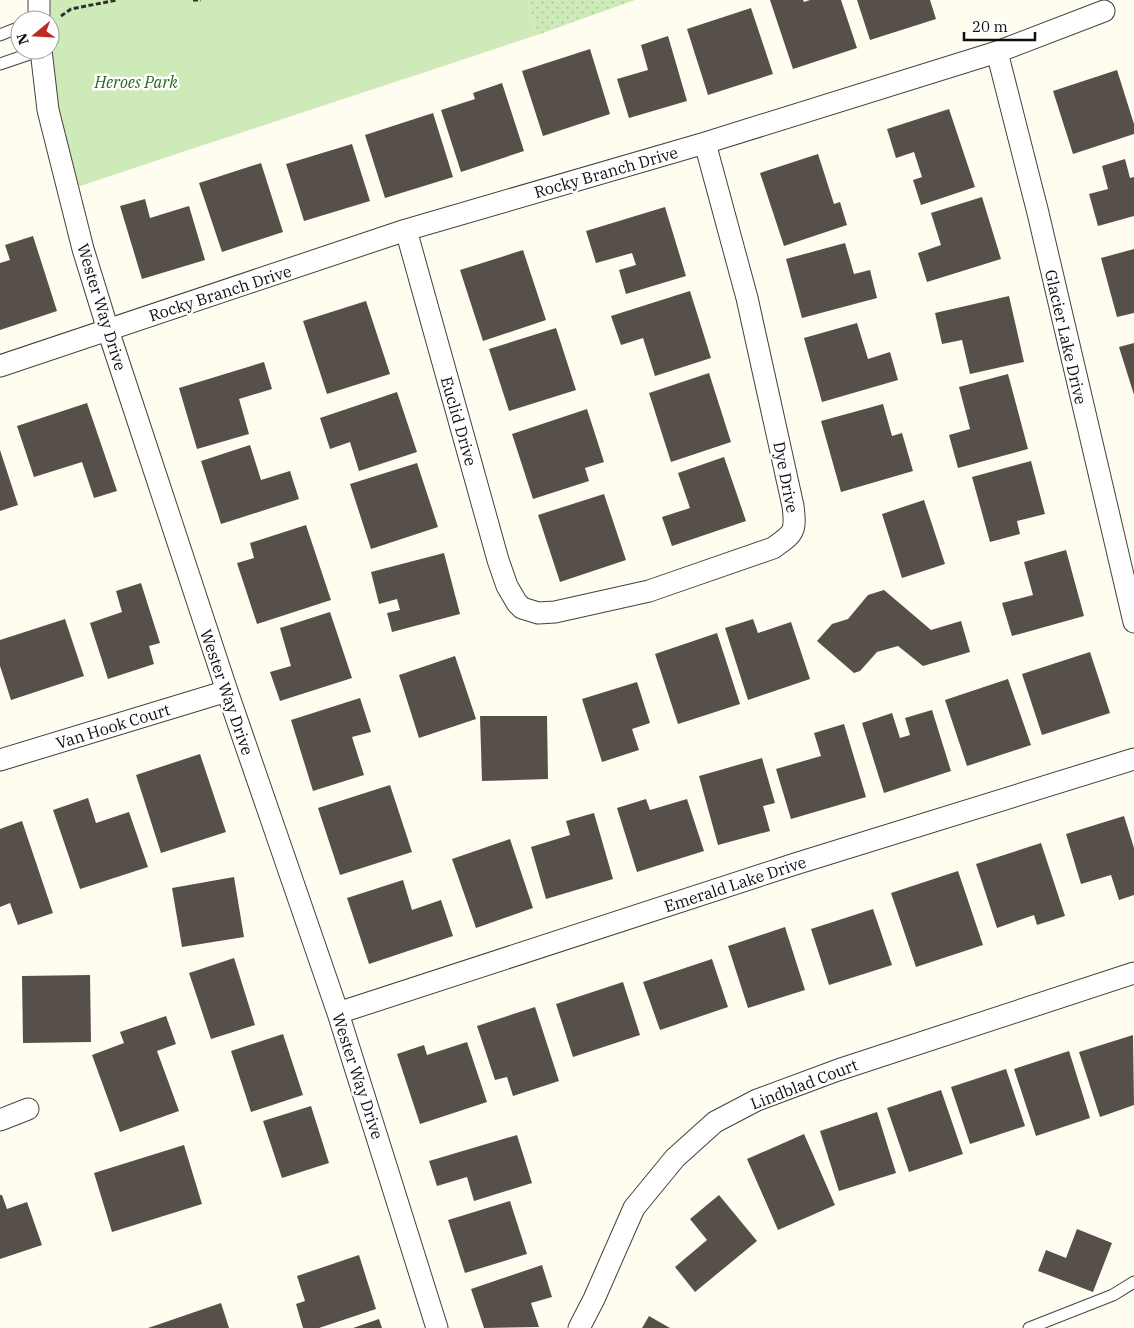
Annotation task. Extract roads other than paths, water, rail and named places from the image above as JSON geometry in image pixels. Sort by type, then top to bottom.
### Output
[{"type":"street","name":"Rocky Branch Drive","points":[[0,366],[406,230],[705,143],[997,52],[1104,11]]},
{"type":"street","name":"Glacier Lake Drive","points":[[997,52],[1038,213],[1134,622]]},
{"type":"street","name":"Wester Way Drive","points":[[42,60],[48,110],[83,249],[108,330],[227,691],[338,1013],[438,1328]]},
{"type":"street","name":"Dye Drive","points":[[522,608],[538,613],[555,612],[650,591],[773,548],[788,538],[795,526],[793,506],[747,298],[705,143]]},
{"type":"street","name":"Euclid Drive","points":[[406,230],[498,560],[507,586],[522,608]]},
{"type":"street","name":"Van Hook Court","points":[[0,760],[227,691]]},
{"type":"street","name":"Emerald Lake Drive","points":[[338,1013],[796,864],[1134,759]]},
{"type":"street","name":"Lindblad Court","points":[[579,1328],[594,1299],[634,1208],[675,1158],[715,1122],[757,1100],[838,1070],[1134,973]]},
{"type":"street","points":[[0,1120],[28,1109]]},
{"type":"lane","points":[[1028,1328],[1113,1295],[1134,1282]]},
{"type":"park label","name":"Heroes Park","points":[[136,82]]}]
